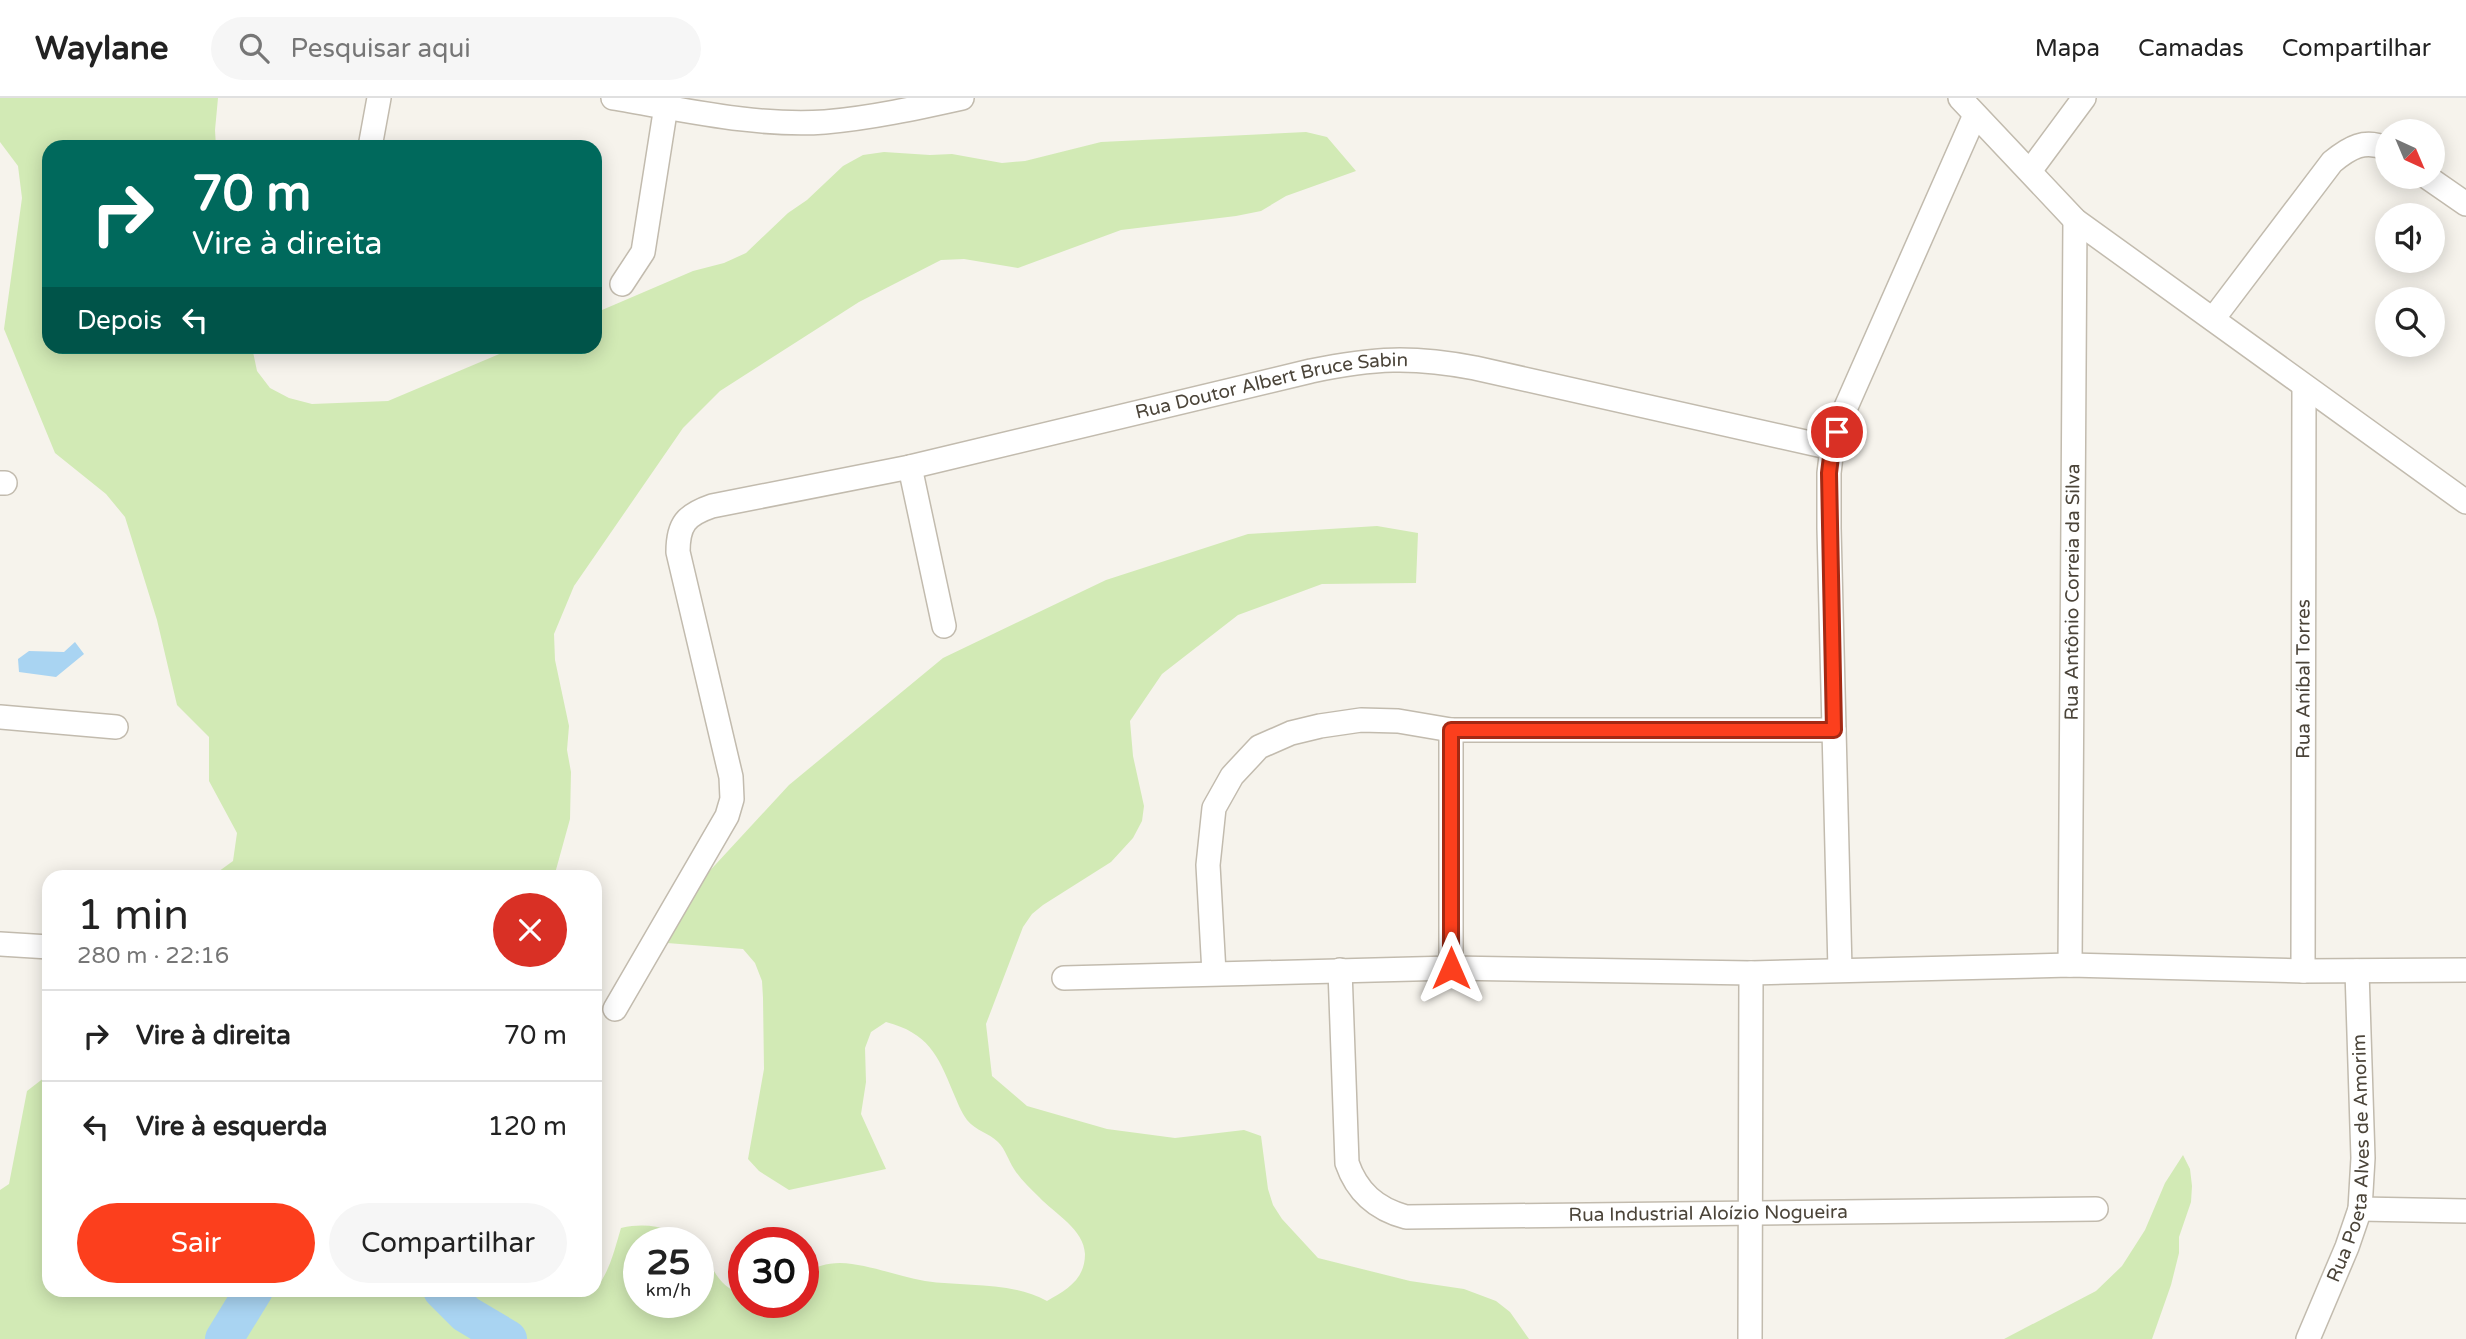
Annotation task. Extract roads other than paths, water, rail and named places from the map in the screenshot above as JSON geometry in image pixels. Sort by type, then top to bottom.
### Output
[{"type":"street","points":[[371,140],[379,98]]},
{"type":"street","points":[[613,98],[764,120],[824,122],[906,111],[962,98]]},
{"type":"street","points":[[2030,172],[2084,98]]},
{"type":"street","points":[[622,284],[643,252],[666,106]]},
{"type":"street","points":[[1840,970],[1829,528],[1832,448],[1857,378],[1968,106],[2075,220],[2466,502]]},
{"type":"street","points":[[2213,319],[2332,162],[2357,145],[2375,144]]},
{"type":"street","points":[[2444,189],[2466,204]]},
{"type":"street","name":"Rua Antônio Correia da Silva","points":[[2070,965],[2075,220]]},
{"type":"street","name":"Rua Doutor Albert Bruce Sabin","points":[[615,1009],[727,816],[732,799],[731,777],[678,552],[681,527],[687,518],[696,512],[712,506],[910,467],[1311,371],[1386,359],[1420,359],[1475,368],[1832,448]]},
{"type":"street","name":"Rua Aníbal Torres","points":[[2303,971],[2304,387]]},
{"type":"street","points":[[910,467],[944,626]]},
{"type":"street","points":[[0,717],[116,727]]},
{"type":"street","points":[[1214,973],[1209,865],[1214,808],[1232,776],[1259,747],[1291,733],[1361,720],[1398,721],[1451,730],[1834,730]]},
{"type":"street","points":[[1451,730],[1451,968]]},
{"type":"street","points":[[0,944],[42,947]]},
{"type":"street","points":[[1064,978],[1451,968],[1751,972],[2070,965],[2303,971],[2466,970]]},
{"type":"street","name":"Rua Industrial Aloízio Nogueira","points":[[1340,970],[1347,1163],[1367,1198],[1387,1211],[1406,1217],[2096,1209]]},
{"type":"street","name":"Rua Poeta Alves de Amorim","points":[[2308,1339],[2360,1209],[2363,1158],[2357,971]]},
{"type":"street","points":[[1749,1339],[1751,972]]},
{"type":"street","points":[[2360,1209],[2466,1211]]},
{"type":"water","points":[[75,642],[84,654],[56,677],[19,672],[18,659],[29,651],[64,652]]},
{"type":"waterway","points":[[224,1339],[250,1297]]},
{"type":"waterway","points":[[449,1297],[466,1314],[508,1339]]}]
